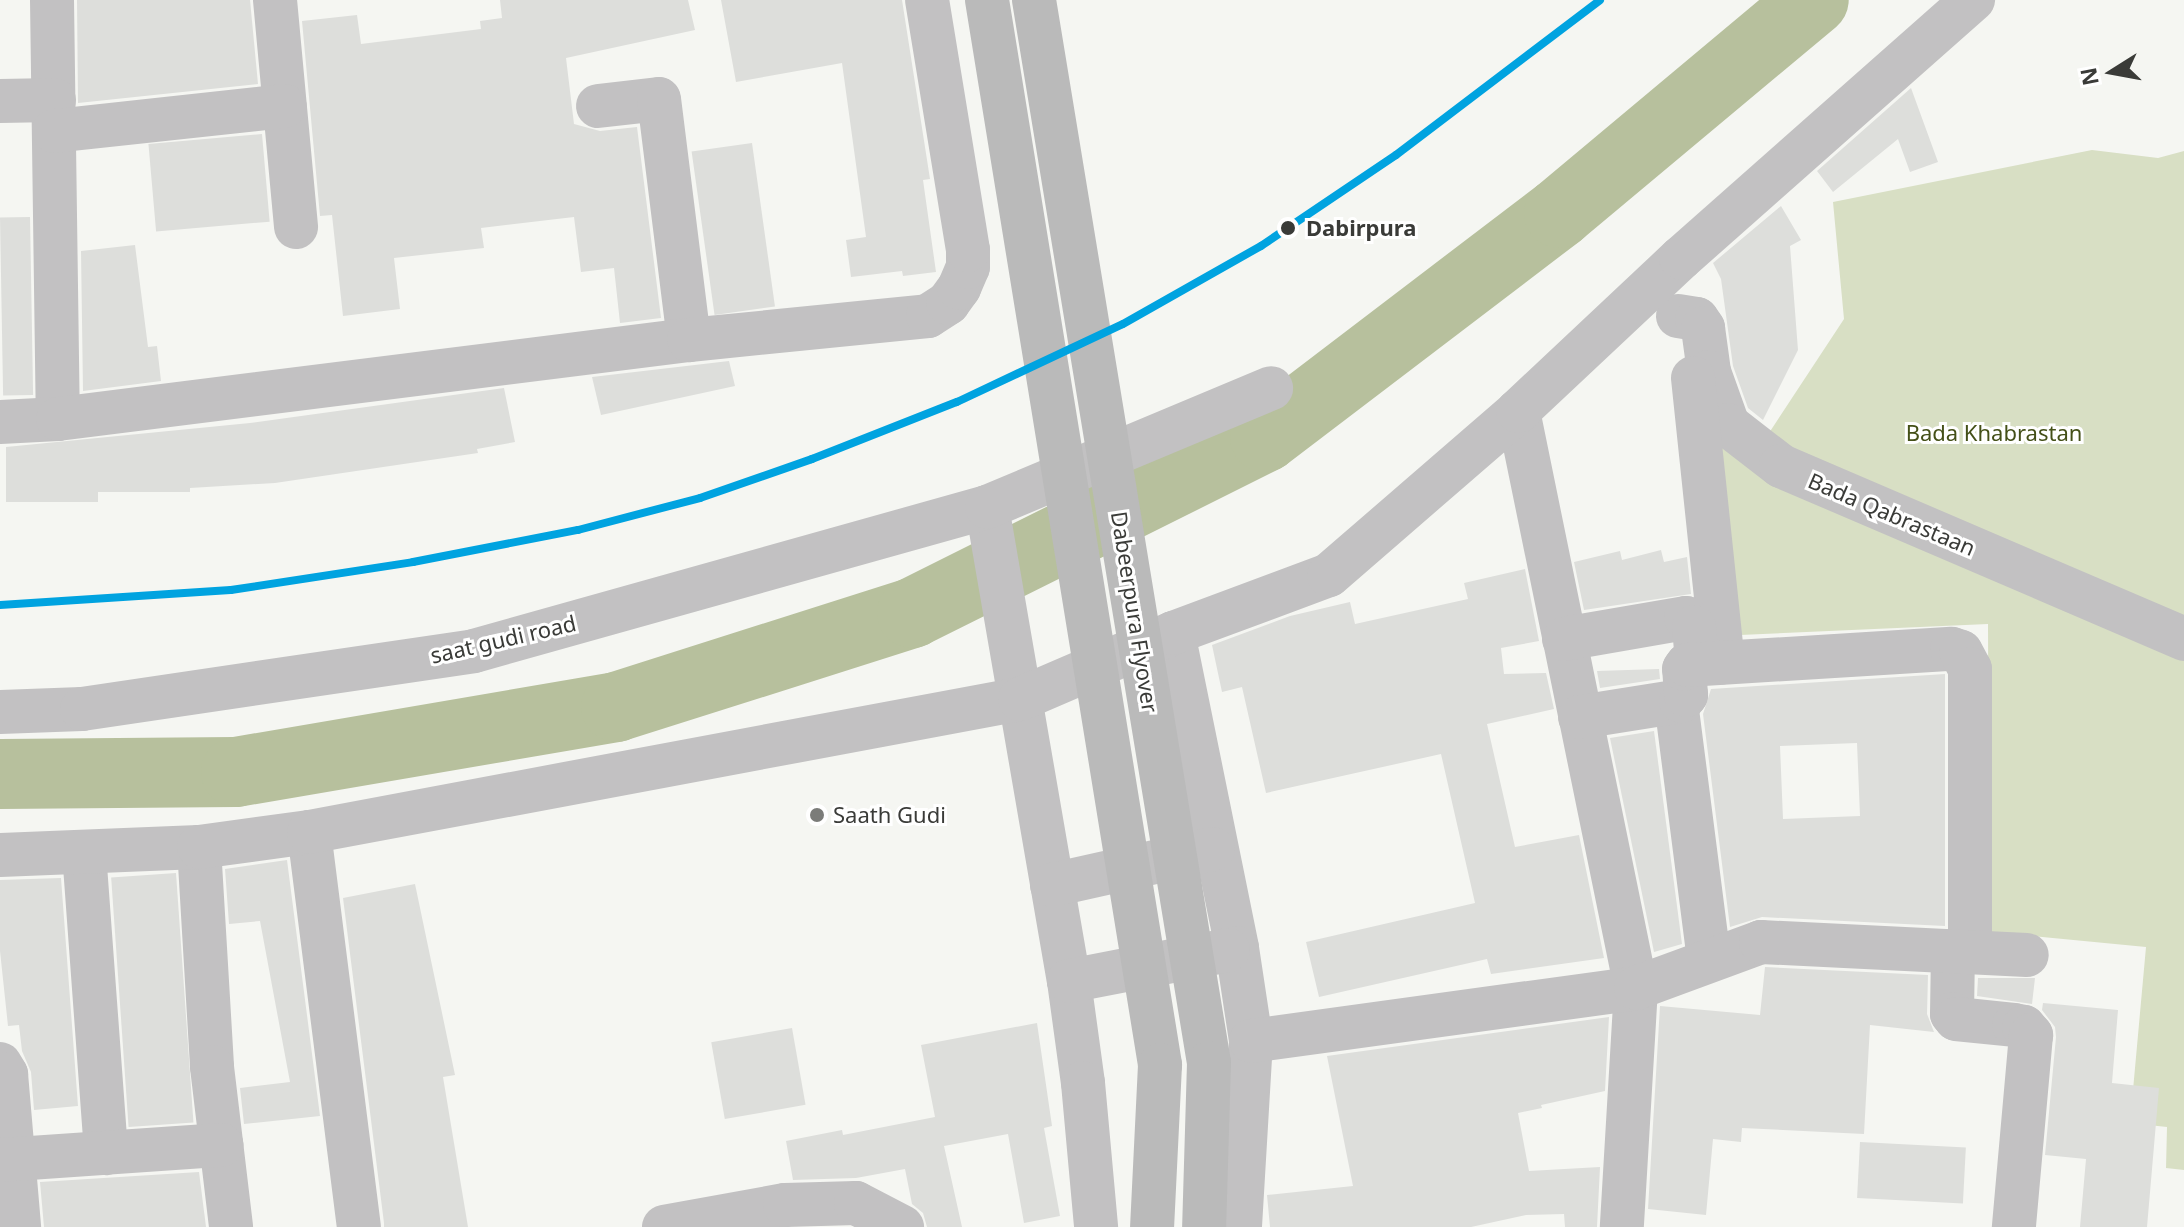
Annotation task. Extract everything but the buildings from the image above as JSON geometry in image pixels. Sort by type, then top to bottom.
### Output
[{"type":"main road","points":[[987,0],[1160,1065],[1152,1227]]},
{"type":"main road","name":"Dabeerpura Flyover","points":[[1034,0],[1209,1063],[1204,1227]]},
{"type":"street","points":[[52,0],[58,419]]},
{"type":"street","points":[[275,0],[296,227]]},
{"type":"street","points":[[0,855],[199,847],[309,832],[1019,686],[1329,575],[1518,411],[1668,271],[1973,0]]},
{"type":"street","points":[[0,422],[58,419],[689,340],[928,316],[948,303],[968,267],[940,2]]},
{"type":"street","points":[[598,106],[659,99],[689,340]]},
{"type":"street","points":[[0,101],[54,116],[285,106]]},
{"type":"street","points":[[1668,271],[1695,384],[1710,663]]},
{"type":"street","name":"Bada Qabrastaan","points":[[1678,316],[1697,319],[1703,328],[1709,372],[1728,425],[1781,466],[2184,639]]},
{"type":"street","name":"saat gudi road","points":[[0,712],[82,709],[474,651],[975,515],[1271,388]]},
{"type":"street","points":[[1518,411],[1636,988],[1622,1227]]},
{"type":"street","points":[[975,515],[1019,686],[1069,981],[1083,1083],[1092,1226]]},
{"type":"street","points":[[1564,639],[1686,618],[1694,627],[1710,663]]},
{"type":"street","points":[[1173,633],[1237,948],[1251,1041],[1240,1227]]},
{"type":"street","points":[[1580,717],[1676,702],[1686,695],[1684,669],[1710,663],[1952,649],[1961,652],[1970,669],[1961,952],[1952,1014],[1956,1019],[2024,1027],[2031,1035],[2014,1227]]},
{"type":"street","points":[[1676,702],[1709,960]]},
{"type":"street","points":[[309,832],[359,1227]]},
{"type":"street","points":[[199,847],[212,1067],[231,1227]]},
{"type":"street","points":[[1052,885],[1216,848]]},
{"type":"street","points":[[84,852],[106,1153]]},
{"type":"street","points":[[1251,1041],[1636,988],[1761,942],[2027,955]]},
{"type":"street","points":[[1069,981],[1237,948]]},
{"type":"street","points":[[0,1064],[6,1074],[6,1160],[19,1227]]},
{"type":"street","points":[[6,1160],[221,1145]]},
{"type":"street","points":[[664,1227],[784,1216],[856,1203],[902,1227]]},
{"type":"green space","name":"Bada Khabrastan","points":[[2092,150],[2158,158],[2184,151],[2184,1170],[2166,1168],[2167,1127],[2130,1123],[2146,947],[1989,932],[1988,624],[1740,635],[1711,448],[1769,433],[1844,319],[1833,202]]},
{"type":"waterway","points":[[0,774],[236,772],[616,707],[912,613],[1265,437],[1559,213],[1814,0]]},
{"type":"transit line","points":[[0,605],[231,590],[413,562],[578,530],[700,498],[812,459],[957,402],[1123,324],[1261,246],[1396,155],[1600,0]]},
{"type":"place","name":"Dabirpura","points":[[1288,228]]},
{"type":"place","name":"Saath Gudi","points":[[817,815]]}]
